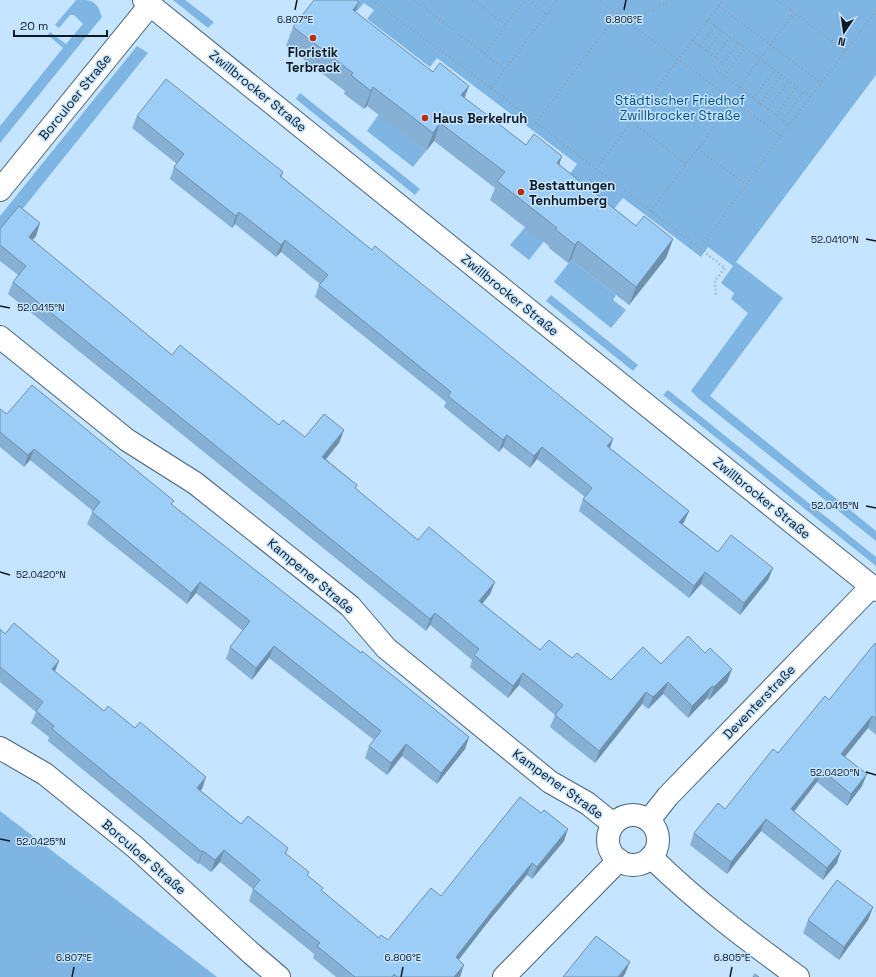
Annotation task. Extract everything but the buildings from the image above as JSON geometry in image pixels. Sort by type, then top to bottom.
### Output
[{"type":"street","name":"Borculoer Straße","points":[[0,190],[147,2]]},
{"type":"street","name":"Zwillbrocker Straße","points":[[147,2],[874,588]]},
{"type":"street","name":"Kampener Straße","points":[[0,337],[127,440],[196,483],[350,606],[392,653],[550,782],[587,803],[613,824]]},
{"type":"street","name":"Deventerstraße","points":[[649,820],[668,796],[874,588]]},
{"type":"street","name":"Borculoer Straße","points":[[0,748],[45,774],[135,847],[252,954],[280,977]]},
{"type":"street","points":[[633,815],[649,820],[656,830],[658,842],[651,857],[637,865],[618,860],[610,850],[608,842],[613,824],[618,820],[633,815]]},
{"type":"street","points":[[651,857],[687,892],[756,947],[798,977]]},
{"type":"street","points":[[504,977],[618,860]]},
{"type":"path","points":[[372,0],[490,88],[725,268],[715,281],[716,295]]},
{"type":"path","points":[[414,0],[505,69]]},
{"type":"path","points":[[473,0],[506,25]]},
{"type":"path","points":[[485,54],[524,0]]},
{"type":"path","points":[[529,0],[546,14]]},
{"type":"path","points":[[490,88],[557,0]]},
{"type":"path","points":[[599,0],[781,136]]},
{"type":"path","points":[[536,123],[627,0]]},
{"type":"path","points":[[627,22],[672,0]]},
{"type":"path","points":[[596,169],[677,59],[723,0]]},
{"type":"path","points":[[777,0],[845,51]]},
{"type":"path","points":[[719,6],[821,83]]},
{"type":"path","points":[[700,249],[789,125],[876,11]]},
{"type":"path","points":[[739,88],[794,13]]},
{"type":"path","points":[[707,20],[811,97]]},
{"type":"path","points":[[700,46],[715,26]]},
{"type":"path","points":[[707,51],[722,31]]},
{"type":"path","points":[[715,57],[730,37]]},
{"type":"path","points":[[692,40],[722,63]]},
{"type":"path","points":[[738,43],[717,71],[789,125]]},
{"type":"path","points":[[724,76],[745,48]]},
{"type":"path","points":[[753,98],[775,70]]},
{"type":"path","points":[[760,104],[782,75]]},
{"type":"path","points":[[768,109],[790,80]]},
{"type":"path","points":[[776,115],[797,86]]},
{"type":"path","points":[[783,120],[804,91]]},
{"type":"path","points":[[651,211],[686,164],[735,102],[745,92]]},
{"type":"path","points":[[631,121],[686,164]]},
{"type":"path","points":[[698,149],[746,184]]},
{"type":"green space","points":[[76,0],[93,2],[98,7],[102,17],[0,143],[0,126],[63,48],[48,35],[50,32],[66,44],[83,24],[74,15],[70,15],[59,28],[55,25]]},
{"type":"green space","points":[[173,0],[185,0],[214,22],[208,28]]},
{"type":"green space","name":"Städtischer Friedhof Zwillbrocker Straße","points":[[343,0],[876,0],[876,75],[736,262],[783,298],[710,396],[876,531],[876,541],[691,391],[748,313],[731,299],[734,293],[721,283],[733,266],[708,247],[701,257],[623,198],[609,215],[565,181],[577,164],[437,58],[430,67],[367,19],[374,10],[364,3],[357,11]]},
{"type":"green space","points":[[137,46],[148,53],[0,237],[0,216]]},
{"type":"green space","points":[[300,93],[420,189],[415,195],[296,99]]},
{"type":"green space","points":[[379,114],[426,151],[413,167],[367,131]]},
{"type":"green space","points":[[527,225],[545,240],[529,260],[510,245]]},
{"type":"green space","points":[[571,260],[616,295],[613,300],[626,310],[611,328],[554,282]]},
{"type":"green space","points":[[551,295],[638,365],[633,371],[546,301]]},
{"type":"green space","points":[[668,390],[876,557],[876,566],[663,395]]},
{"type":"green space","points":[[0,811],[217,977],[0,977]]},
{"type":"place","name":"Floristik Terbrack","points":[[313,38]]},
{"type":"place","name":"Haus Berkelruh","points":[[425,118]]},
{"type":"place","name":"Bestattungen Tenhumberg","points":[[521,192]]}]
